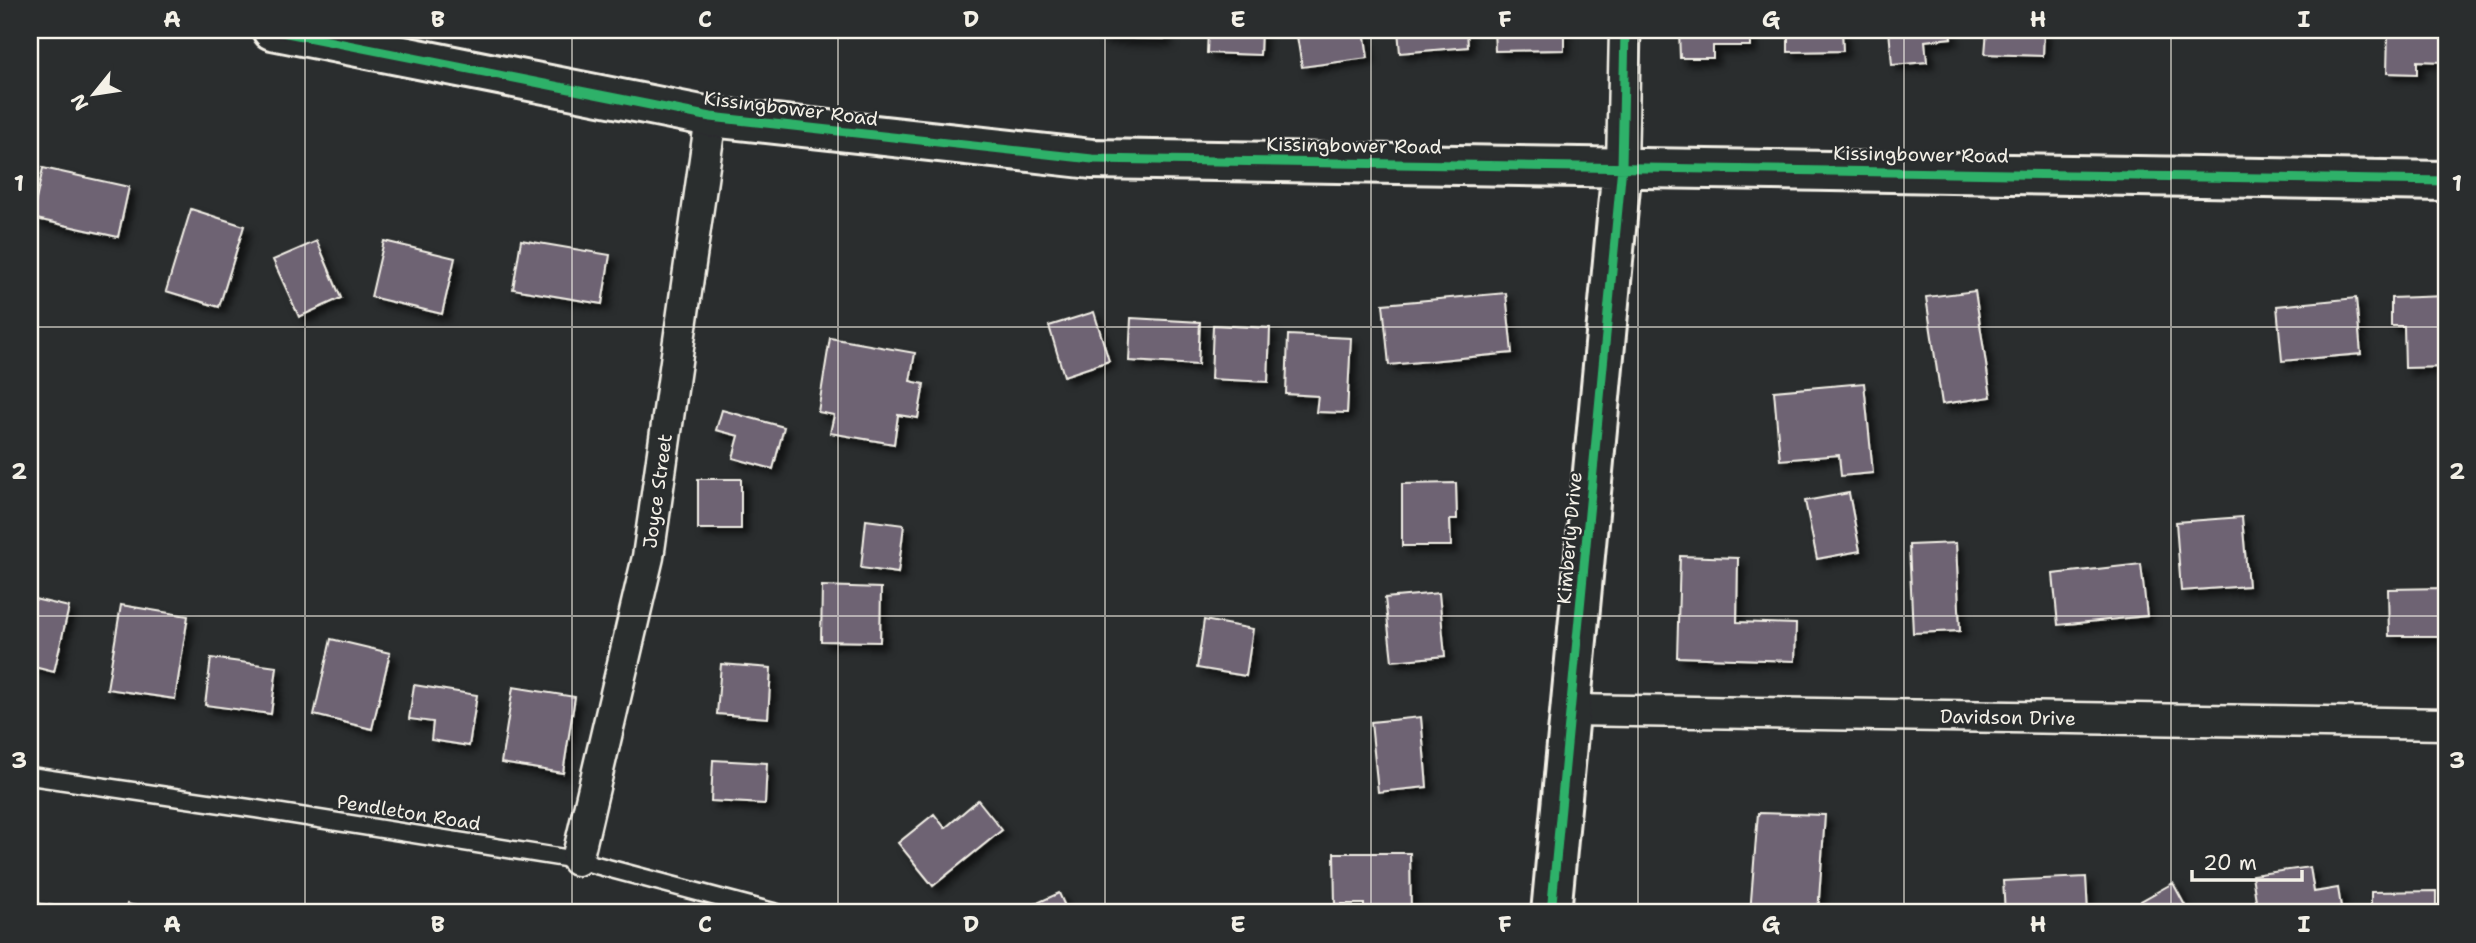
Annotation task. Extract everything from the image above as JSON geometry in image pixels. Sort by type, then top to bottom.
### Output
[{"type":"street","name":"Kissingbower Road","points":[[272,30],[710,117],[1092,159],[2446,181]]},
{"type":"street","points":[[1622,166],[1625,30]]},
{"type":"street","name":"Joyce Street","points":[[577,860],[648,557],[710,117]]},
{"type":"street","name":"Kimberly Drive","points":[[1551,913],[1622,166]]},
{"type":"street","name":"Davidson Drive","points":[[1570,710],[2446,724]]},
{"type":"lane","name":"Pendleton Road","points":[[30,776],[577,860],[777,913]]},
{"type":"building","points":[[1100,30],[1166,30],[1166,39],[1099,37]]},
{"type":"building","points":[[1208,30],[1261,30],[1260,55],[1207,53]]},
{"type":"building","points":[[1296,30],[1364,30],[1368,58],[1302,67]]},
{"type":"building","points":[[1398,30],[1467,30],[1468,47],[1400,53]]},
{"type":"building","points":[[1494,30],[1564,30],[1564,50],[1495,51]]},
{"type":"building","points":[[1679,30],[1750,30],[1750,46],[1713,46],[1713,58],[1680,58]]},
{"type":"building","points":[[1788,30],[1842,30],[1843,51],[1788,52]]},
{"type":"building","points":[[1889,30],[1950,30],[1951,38],[1925,41],[1927,62],[1892,65]]},
{"type":"building","points":[[1987,30],[2044,30],[2043,56],[1985,54]]},
{"type":"building","points":[[2388,30],[2444,30],[2444,62],[2417,61],[2417,74],[2387,73]]},
{"type":"building","points":[[43,168],[129,187],[118,237],[32,218]]},
{"type":"building","points":[[191,209],[244,226],[219,307],[166,291]]},
{"type":"building","points":[[521,240],[610,255],[602,304],[513,289]]},
{"type":"building","points":[[317,241],[341,298],[299,317],[273,260]]},
{"type":"building","points":[[384,241],[455,258],[442,314],[371,297]]},
{"type":"building","points":[[1975,291],[1991,397],[1942,404],[1926,297]]},
{"type":"building","points":[[1506,293],[1512,353],[1389,365],[1383,304]]},
{"type":"building","points":[[2446,296],[2446,367],[2405,368],[2404,326],[2391,326],[2391,298]]},
{"type":"building","points":[[2356,298],[2361,354],[2282,361],[2277,306]]},
{"type":"building","points":[[1094,312],[1109,361],[1064,376],[1049,326]]},
{"type":"building","points":[[1131,318],[1200,322],[1198,365],[1129,361]]},
{"type":"building","points":[[1213,325],[1270,328],[1268,382],[1211,379]]},
{"type":"building","points":[[1288,335],[1351,338],[1347,413],[1316,412],[1318,396],[1286,394]]},
{"type":"building","points":[[830,338],[915,353],[910,381],[924,384],[918,418],[898,415],[894,444],[830,433],[834,415],[818,412]]},
{"type":"building","points":[[1864,383],[1873,473],[1841,476],[1839,455],[1780,460],[1774,391]]},
{"type":"building","points":[[722,410],[784,427],[773,469],[733,458],[739,436],[716,430]]},
{"type":"building","points":[[698,479],[741,479],[741,529],[698,529]]},
{"type":"building","points":[[1456,483],[1457,519],[1450,519],[1451,546],[1402,546],[1402,484]]},
{"type":"building","points":[[1849,493],[1860,551],[1817,559],[1805,501]]},
{"type":"building","points":[[2242,517],[2248,586],[2181,591],[2176,522]]},
{"type":"building","points":[[866,520],[904,525],[898,573],[861,568]]},
{"type":"building","points":[[1956,543],[1960,631],[1913,633],[1909,545]]},
{"type":"building","points":[[1680,556],[1738,558],[1737,622],[1796,624],[1795,661],[1677,657]]},
{"type":"building","points":[[2141,564],[2147,616],[2058,625],[2053,574]]},
{"type":"building","points":[[822,586],[881,588],[880,642],[821,641]]},
{"type":"building","points":[[2446,588],[2446,636],[2389,636],[2388,589]]},
{"type":"building","points":[[1439,593],[1445,656],[1392,661],[1385,598]]},
{"type":"building","points":[[30,598],[69,607],[54,672],[30,666]]},
{"type":"building","points":[[121,605],[188,616],[175,699],[107,689]]},
{"type":"building","points":[[1204,620],[1253,629],[1246,676],[1197,668]]},
{"type":"building","points":[[331,639],[390,653],[372,729],[314,715]]},
{"type":"building","points":[[211,658],[277,667],[271,714],[205,705]]},
{"type":"building","points":[[721,664],[771,668],[768,718],[717,714]]},
{"type":"building","points":[[414,685],[477,695],[469,746],[431,740],[433,722],[409,719]]},
{"type":"building","points":[[513,687],[575,697],[563,773],[501,763]]},
{"type":"building","points":[[1421,717],[1427,787],[1378,792],[1371,722]]},
{"type":"building","points":[[713,760],[767,763],[765,804],[711,801]]},
{"type":"building","points":[[978,800],[1002,830],[933,886],[898,843],[934,814],[945,828]]},
{"type":"building","points":[[1758,813],[1825,815],[1818,913],[1750,913]]},
{"type":"building","points":[[1334,853],[1410,853],[1411,913],[1364,913],[1364,904],[1335,904]]},
{"type":"building","points":[[2310,867],[2314,892],[2338,888],[2342,913],[2258,913],[2252,875]]},
{"type":"building","points":[[2086,877],[2088,913],[2005,913],[2003,881]]},
{"type":"building","points":[[2173,883],[2189,913],[2147,913],[2141,901]]},
{"type":"building","points":[[2436,891],[2436,913],[2371,913],[2371,892]]},
{"type":"building","points":[[1059,893],[1068,913],[1026,913],[1024,909]]},
{"type":"building","points":[[30,902],[73,909],[73,913],[30,913]]},
{"type":"building","points":[[127,904],[168,913],[125,913]]},
{"type":"cycle path","points":[[272,30],[711,117],[1092,159],[2446,181]]},
{"type":"cycle path","points":[[1551,913],[1622,166],[1625,30]]}]
